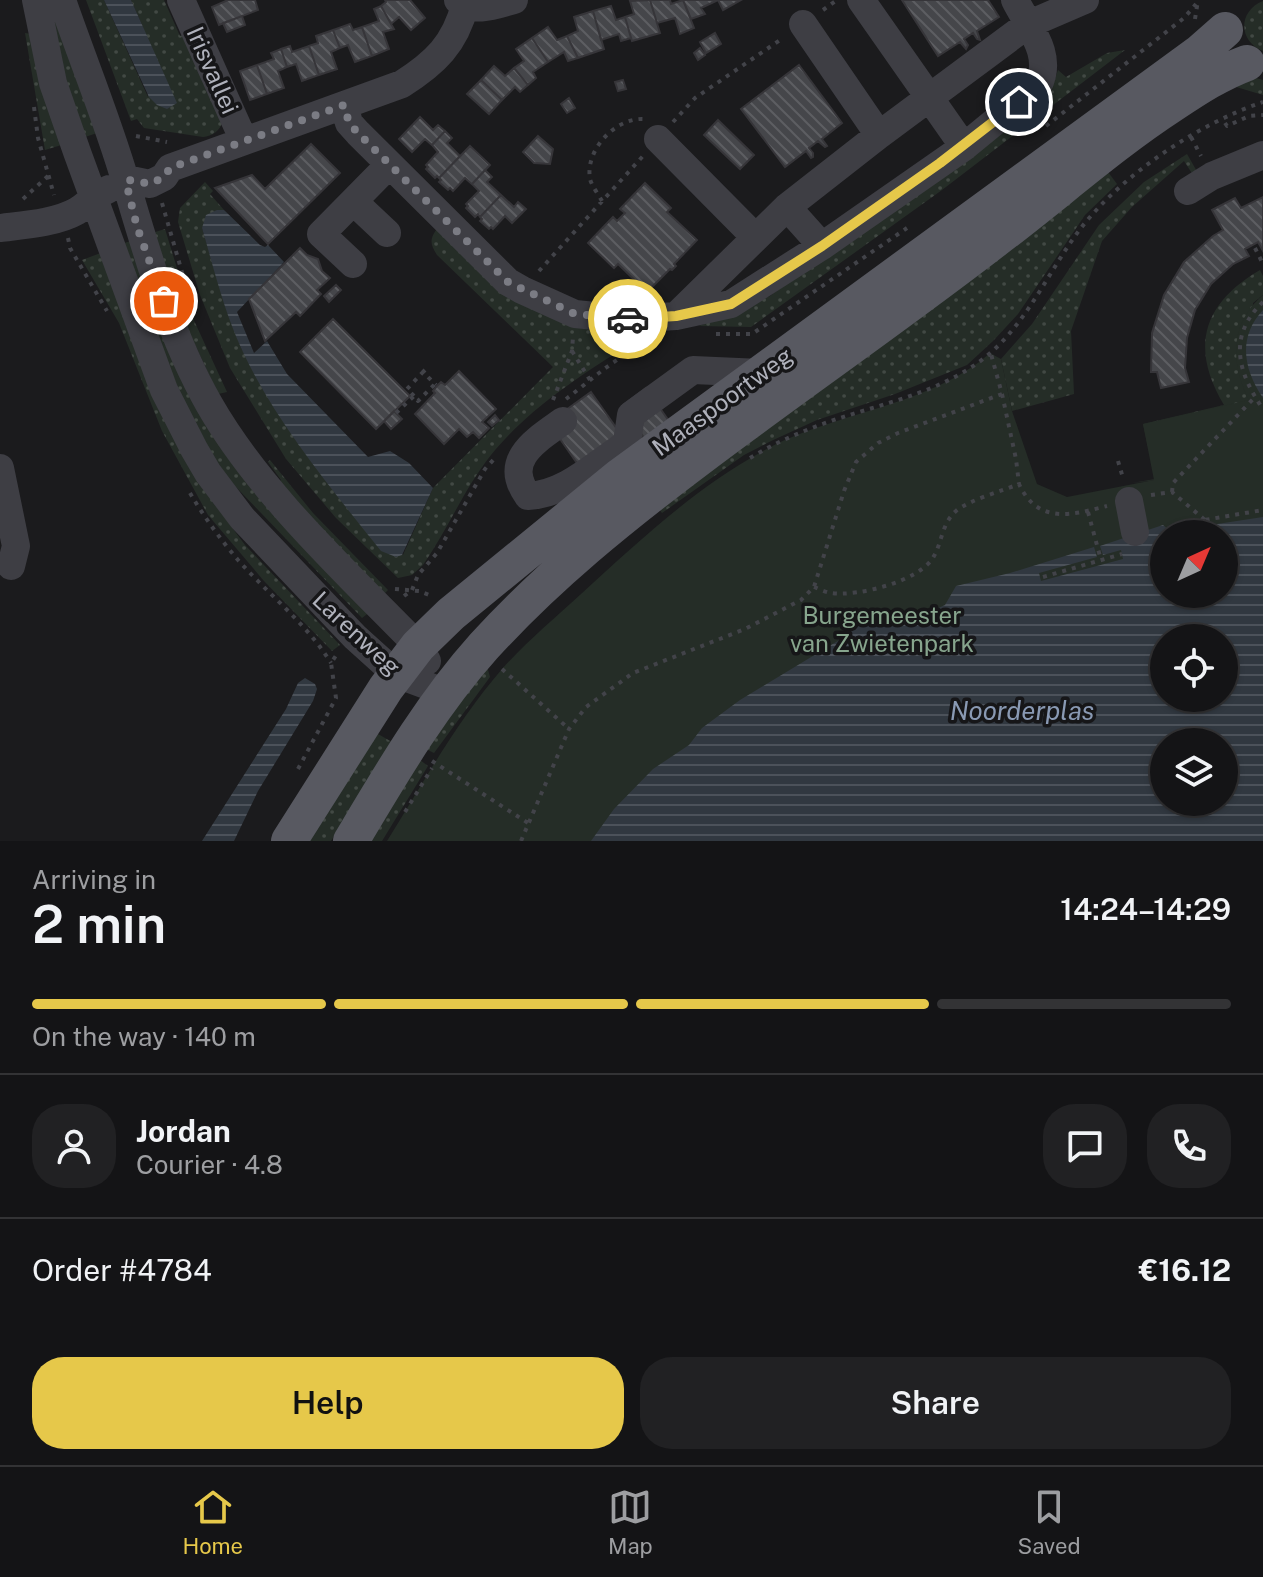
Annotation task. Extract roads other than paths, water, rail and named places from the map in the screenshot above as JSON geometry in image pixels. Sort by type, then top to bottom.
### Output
[{"type":"main road","points":[[1230,15],[1230,46],[1255,66]]},
{"type":"main road","name":"Maaspoortweg","points":[[289,841],[364,718],[418,646],[620,462],[761,373],[1200,52],[1230,15]]},
{"type":"main road","name":"Maaspoortweg","points":[[351,841],[409,746],[482,649],[528,600],[619,518],[996,239],[1143,123],[1215,77],[1255,66]]},
{"type":"street","name":"Larenweg","points":[[36,0],[53,83],[93,196],[164,390],[208,473],[265,542],[344,626],[396,674],[447,693]]},
{"type":"street","name":"Larenweg","points":[[62,0],[129,181],[137,227],[153,272],[179,339],[209,403],[266,483],[322,547],[418,646],[447,693]]},
{"type":"street","name":"Irisvallei","points":[[181,0],[244,141]]},
{"type":"street","points":[[0,227],[56,199],[71,195],[93,196],[129,181],[140,169],[159,164],[170,168],[402,84],[433,63],[459,27],[462,3],[488,8],[514,0]]},
{"type":"street","points":[[861,0],[964,147]]},
{"type":"street","points":[[676,316],[787,207],[929,98],[1021,12],[1083,1]]},
{"type":"street","points":[[344,105],[349,123],[508,282],[575,314],[626,319],[676,316],[731,304],[822,246],[964,147],[1038,86],[1045,72],[1042,49],[1021,12]]},
{"type":"street","points":[[803,24],[879,135]]},
{"type":"street","points":[[655,129],[755,237]]},
{"type":"street","points":[[1188,191],[1212,176],[1263,155]]},
{"type":"street","points":[[353,264],[321,234],[389,165]]},
{"type":"street","points":[[354,202],[387,233]]},
{"type":"street","points":[[787,207],[822,246]]},
{"type":"street","points":[[558,411],[521,460],[518,483],[528,496],[544,495],[620,462]]},
{"type":"street","points":[[0,468],[16,546],[11,566]]},
{"type":"street","points":[[1128,543],[1129,501]]},
{"type":"water","points":[[104,0],[131,0],[177,103],[167,109],[149,97]]},
{"type":"water","points":[[224,210],[260,245],[268,245],[284,262],[237,312],[254,353],[267,341],[287,374],[368,457],[390,451],[409,463],[433,488],[402,555],[396,557],[381,551],[306,454],[255,376],[230,320],[202,228],[206,215]]},
{"type":"water","points":[[1263,310],[1263,398],[1251,376],[1246,354],[1249,332]]},
{"type":"water","name":"Noorderplas","points":[[1263,517],[1263,841],[591,841],[614,809],[653,769],[689,745],[702,728],[740,700],[841,639],[877,612],[902,625],[945,605],[956,586],[1094,547],[1097,557],[1039,573],[1041,581],[1123,559],[1121,550],[1103,555],[1100,546],[1150,529],[1150,608],[1238,608],[1238,521]]},
{"type":"water","points":[[305,678],[317,689],[313,701],[258,791],[234,841],[202,841],[286,709],[298,683]]},
{"type":"park label","name":"Burgemeester van Zwietenpark","points":[[882,629]]}]
